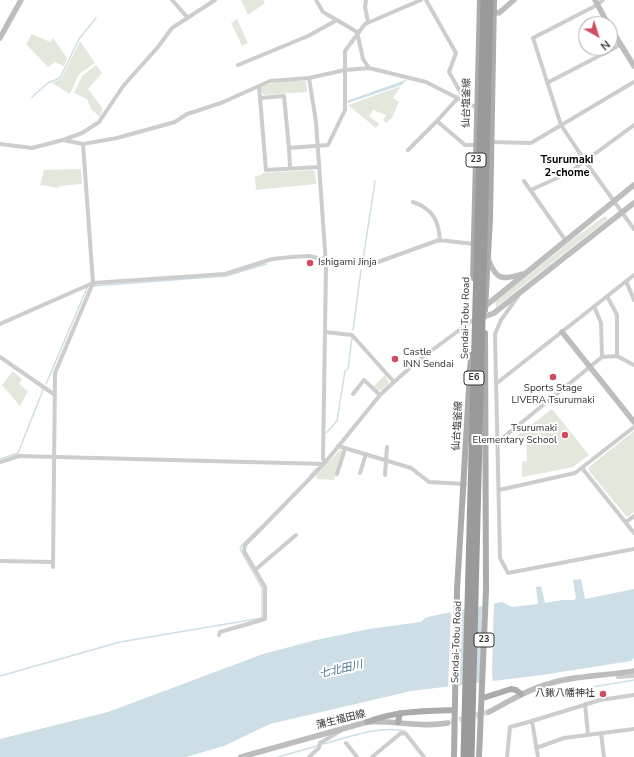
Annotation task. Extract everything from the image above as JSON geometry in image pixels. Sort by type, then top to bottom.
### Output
[{"type":"highway","name":"Sendai-Tobu Road","points":[[464,757],[484,0]]},
{"type":"highway","name":"Sendai-Tobu Road","points":[[471,757],[490,0]]},
{"type":"main road","name":"仙台塩釜線","points":[[454,757],[457,596],[465,484],[473,320],[480,0]]},
{"type":"main road","name":"23","points":[[479,757],[483,698],[486,590],[485,318],[488,258],[494,0]]},
{"type":"main road","points":[[483,698],[511,689],[516,690],[521,694]]},
{"type":"main road","points":[[367,722],[400,713],[454,710]]},
{"type":"main road","points":[[398,722],[400,713]]},
{"type":"street","points":[[0,38],[21,0]]},
{"type":"street","points":[[172,0],[188,18]]},
{"type":"street","points":[[0,144],[32,148],[63,140],[82,133],[100,122],[124,85],[158,47],[172,28],[215,0]]},
{"type":"street","points":[[316,0],[323,12],[357,32],[363,59],[369,68]]},
{"type":"street","points":[[366,0],[364,7],[368,22]]},
{"type":"street","points":[[289,148],[328,145],[345,110],[345,51],[357,32],[368,22],[421,0]]},
{"type":"street","points":[[426,0],[456,53],[449,72],[467,102]]},
{"type":"street","points":[[494,12],[499,13],[514,0]]},
{"type":"street","points":[[603,0],[596,2],[533,38],[561,125],[621,213],[634,229]]},
{"type":"street","points":[[596,2],[604,16]]},
{"type":"street","points":[[238,65],[308,36],[337,20]]},
{"type":"street","points":[[618,41],[634,66]]},
{"type":"street","points":[[547,83],[620,45]]},
{"type":"street","points":[[63,140],[83,144],[117,138],[175,122],[187,114],[221,103],[270,81],[309,78],[345,70],[369,68],[426,82],[477,108]]},
{"type":"street","points":[[309,78],[316,122],[326,260],[323,459],[325,463]]},
{"type":"street","points":[[491,142],[531,143],[634,82]]},
{"type":"street","points":[[259,86],[266,170],[319,167]]},
{"type":"street","points":[[260,98],[284,96],[290,168]]},
{"type":"street","points":[[408,150],[437,122],[457,99]]},
{"type":"street","points":[[437,122],[465,145],[476,146]]},
{"type":"street","points":[[531,190],[570,172],[634,125]]},
{"type":"street","points":[[53,567],[55,394],[57,366],[92,283],[83,144]]},
{"type":"street","points":[[524,181],[566,241]]},
{"type":"street","points":[[220,635],[220,632],[265,619],[265,587],[244,551],[245,545],[325,463],[380,395],[420,359],[473,320],[486,305],[634,185]]},
{"type":"street","points":[[413,202],[434,215],[440,228],[440,241]]},
{"type":"street","points":[[473,320],[485,318],[520,294],[634,203]]},
{"type":"street","points":[[0,324],[92,283],[225,274],[272,259],[291,257],[309,256],[326,260],[368,264],[440,241],[474,244]]},
{"type":"street","points":[[488,258],[494,272],[498,276],[509,278],[525,274]]},
{"type":"street","points":[[497,383],[634,274]]},
{"type":"street","points":[[626,281],[634,300]]},
{"type":"street","points":[[520,294],[501,320],[496,330],[500,558],[508,573],[634,549]]},
{"type":"street","points":[[607,296],[617,315],[617,356]]},
{"type":"street","points":[[594,306],[601,323],[602,357]]},
{"type":"street","points":[[325,332],[352,334],[394,382]]},
{"type":"street","points":[[562,332],[634,422]]},
{"type":"street","points":[[498,441],[602,357],[617,356],[634,365]]},
{"type":"street","points":[[0,357],[55,394]]},
{"type":"street","points":[[353,394],[364,380],[380,395]]},
{"type":"street","points":[[499,490],[575,473],[634,427]]},
{"type":"street","points":[[338,446],[411,468],[429,482],[465,484]]},
{"type":"street","points":[[385,475],[387,447]]},
{"type":"street","points":[[337,474],[345,449]]},
{"type":"street","points":[[360,473],[366,454]]},
{"type":"street","points":[[0,462],[19,456],[325,463]]},
{"type":"street","points":[[582,468],[634,532]]},
{"type":"street","points":[[626,522],[634,516]]},
{"type":"street","points":[[256,570],[296,535]]},
{"type":"street","points":[[0,561],[53,562]]},
{"type":"street","points":[[489,712],[521,694],[549,683],[581,677],[634,671]]},
{"type":"street","points":[[617,674],[618,677],[634,676]]},
{"type":"street","points":[[507,757],[510,727],[585,704],[634,695]]},
{"type":"street","points":[[585,704],[588,734]]},
{"type":"street","points":[[532,721],[538,757]]},
{"type":"street","name":"蒲生福田線","points":[[241,757],[367,722],[398,722],[419,725],[448,723]]},
{"type":"street","points":[[310,757],[319,748],[320,743],[346,727]]},
{"type":"street","points":[[536,748],[564,738],[634,729]]},
{"type":"street","points":[[372,757],[401,733],[406,734],[424,757]]},
{"type":"street","points":[[601,733],[604,757]]},
{"type":"street","points":[[346,743],[357,757]]},
{"type":"shaded area","points":[[241,0],[263,0],[265,3],[248,15]]},
{"type":"shaded area","points":[[237,19],[248,43],[242,46],[231,23]]},
{"type":"shaded area","points":[[32,34],[50,42],[53,38],[67,58],[64,66],[55,62],[48,67],[26,44]]},
{"type":"shaded area","points":[[80,41],[95,63],[79,74],[70,94],[52,83],[61,79]]},
{"type":"shaded area","points":[[96,65],[102,73],[88,89],[103,109],[100,117],[91,109],[87,99],[74,93],[82,76]]},
{"type":"shaded area","points":[[285,80],[306,81],[307,92],[264,95],[261,91],[262,86]]},
{"type":"shaded area","points":[[401,86],[393,98],[399,102],[392,118],[386,123],[383,120],[386,115],[373,110],[369,116],[379,124],[376,128],[348,105]]},
{"type":"shaded area","points":[[81,169],[82,184],[59,186],[59,188],[40,185],[44,170]]},
{"type":"shaded area","points":[[315,171],[316,184],[256,190],[255,176],[262,175],[262,173]]},
{"type":"shaded area","points":[[605,216],[608,219],[496,307],[496,301],[573,239]]},
{"type":"shaded area","points":[[13,371],[22,379],[19,384],[28,391],[20,406],[2,385]]},
{"type":"shaded area","points":[[385,375],[389,383],[382,390],[378,390],[374,386]]},
{"type":"shaded area","points":[[552,409],[589,455],[573,467],[522,477],[522,462],[527,461],[526,439],[513,439]]},
{"type":"shaded area","points":[[634,431],[634,512],[629,516],[626,516],[589,471],[589,467]]},
{"type":"shaded area","points":[[340,450],[343,451],[334,480],[317,479],[316,476]]},
{"type":"water","points":[[408,79],[401,85],[348,103],[347,101]]},
{"type":"water","name":"七北田川","points":[[581,579],[585,599],[634,589],[634,658],[631,661],[542,675],[411,691],[270,724],[224,746],[186,757],[0,757],[0,739],[108,712],[263,654],[316,640],[369,629],[421,622],[425,618],[432,616],[502,602],[512,607],[538,604],[536,587],[541,586],[545,603],[562,600],[574,600],[576,598],[573,580]]},
{"type":"pier","points":[[494,601],[493,683],[480,684],[482,604]]},
{"type":"pier","points":[[460,608],[458,687],[448,688],[451,610]]},
{"type":"waterway","points":[[32,97],[48,83],[60,78],[79,39],[96,18]]},
{"type":"waterway","points":[[363,260],[375,181]]},
{"type":"waterway","points":[[93,286],[226,276],[266,264]]},
{"type":"waterway","points":[[353,330],[361,270]]},
{"type":"waterway","points":[[46,384],[87,288]]},
{"type":"waterway","points":[[326,433],[337,421],[345,371],[348,369],[352,338]]},
{"type":"waterway","points":[[0,459],[18,453],[43,390]]},
{"type":"waterway","points":[[310,475],[317,468]]},
{"type":"waterway","points":[[0,676],[120,642],[262,618],[262,588],[240,549],[242,545],[259,528]]},
{"type":"waterway","points":[[540,696],[634,680]]},
{"type":"waterway","points":[[323,744],[354,735],[375,731],[406,731]]},
{"type":"waterway","points":[[278,757],[317,746]]},
{"type":"tunnel","points":[[451,722],[489,712]]},
{"type":"place","name":"Ishigami Jinja","points":[[310,263]]},
{"type":"place","name":"Castle INN Sendai","points":[[395,359]]},
{"type":"place","name":"Sports Stage LIVERA Tsurumaki","points":[[553,377]]},
{"type":"place","name":"Tsurumaki Elementary School","points":[[565,435]]},
{"type":"place","name":"八鍬八幡神社","points":[[603,694]]},
{"type":"district","name":"Tsurumaki 2-chome","points":[[567,166]]}]
